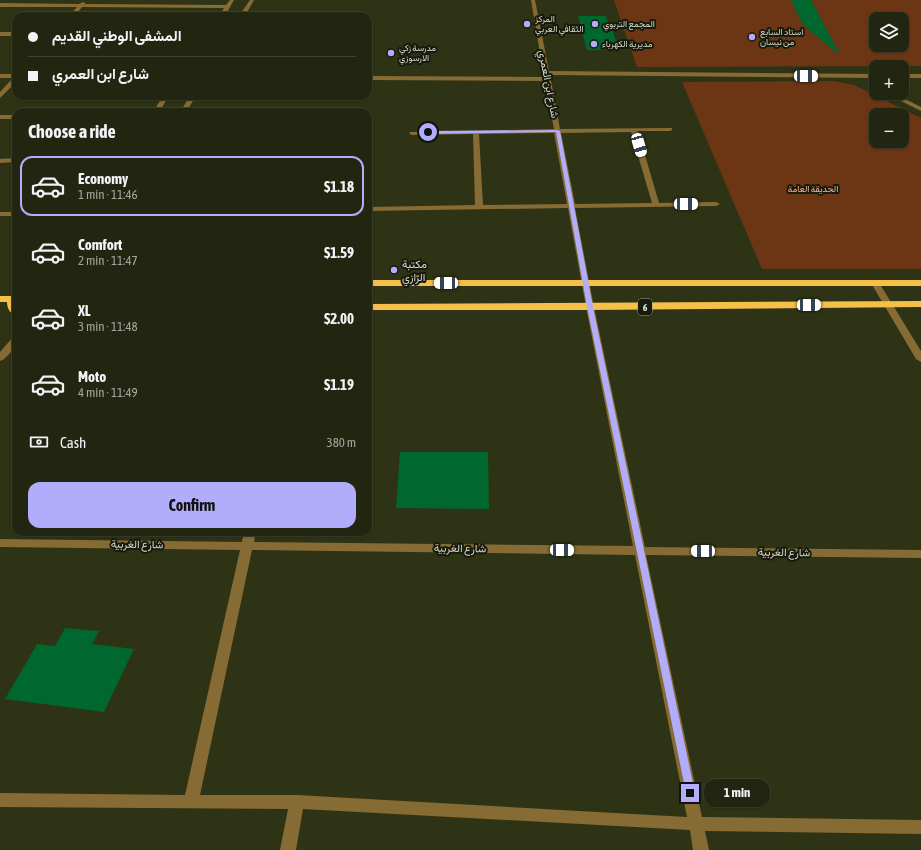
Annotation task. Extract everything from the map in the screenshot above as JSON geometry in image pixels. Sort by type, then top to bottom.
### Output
[{"type":"highway","name":"6","points":[[372,283],[921,283]]},
{"type":"highway","points":[[0,299],[12,297]]},
{"type":"highway","name":"6","points":[[372,307],[921,304]]},
{"type":"street","points":[[76,12],[86,0]]},
{"type":"street","points":[[224,12],[232,0]]},
{"type":"street","points":[[244,12],[252,0]]},
{"type":"street","name":"شارع ابن العمري","points":[[533,0],[587,283],[590,307],[702,850]]},
{"type":"street","points":[[0,5],[227,7]]},
{"type":"street","points":[[0,34],[12,34]]},
{"type":"street","points":[[0,76],[12,77]]},
{"type":"street","points":[[372,78],[548,76],[869,76]]},
{"type":"street","points":[[865,76],[869,79]]},
{"type":"street","points":[[909,76],[921,76]]},
{"type":"street","points":[[0,96],[12,82]]},
{"type":"street","points":[[902,100],[921,109]]},
{"type":"street","points":[[0,117],[12,117]]},
{"type":"street","points":[[412,133],[670,129]]},
{"type":"street","points":[[634,130],[656,205]]},
{"type":"street","points":[[476,132],[479,207]]},
{"type":"street","points":[[0,161],[12,160]]},
{"type":"street","points":[[372,209],[716,204]]},
{"type":"street","points":[[0,214],[12,214]]},
{"type":"street","points":[[875,283],[921,359]]},
{"type":"street","points":[[0,358],[12,344]]},
{"type":"street","points":[[191,802],[249,536]]},
{"type":"street","name":"شارع الغربية","points":[[0,543],[921,554]]},
{"type":"street","points":[[0,800],[297,802],[697,824],[921,827]]},
{"type":"street","points":[[288,850],[297,802]]},
{"type":"green space","name":"استاد السابع من نيسان","points":[[614,0],[921,0],[921,66],[909,66],[909,60],[869,60],[869,66],[637,67]]},
{"type":"green space","name":"الحديقة العامة","points":[[834,81],[854,85],[869,92],[869,100],[884,100],[901,108],[869,108],[869,148],[909,148],[909,112],[921,118],[921,269],[762,269],[682,82]]},
{"type":"building","points":[[791,0],[811,0],[840,55],[803,25]]},
{"type":"building","points":[[578,16],[606,16],[608,23],[610,23],[619,50],[587,50]]},
{"type":"building","points":[[400,452],[488,452],[489,509],[396,508]]},
{"type":"building","points":[[65,628],[99,631],[92,644],[134,649],[104,712],[5,699],[37,644],[55,646]]},
{"type":"place","name":"المركز الثقافي العربي","points":[[527,24]]},
{"type":"place","name":"المجمع التربوي","points":[[595,24]]},
{"type":"place","name":"استاد السابع من نيسان","points":[[752,37]]},
{"type":"place","name":"مديرية الكهرباء","points":[[594,44]]},
{"type":"place","name":"مدرسة زكي الارسوزي","points":[[391,53]]},
{"type":"place","name":"مكتبة الرّازي","points":[[394,270]]},
{"type":"route","points":[[428,132],[557,131],[587,283],[590,307],[690,793]]}]
